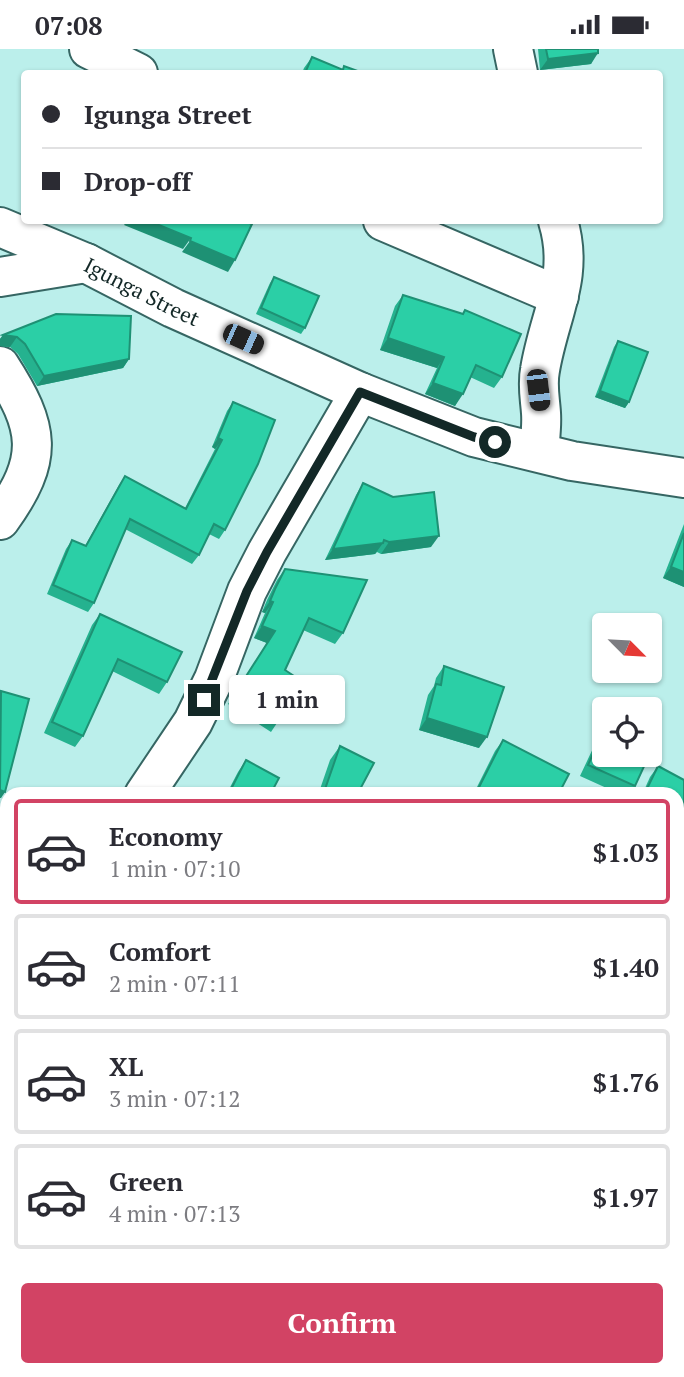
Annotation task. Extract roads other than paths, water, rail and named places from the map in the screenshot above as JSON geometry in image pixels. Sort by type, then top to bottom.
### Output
[{"type":"street","points":[[89,49],[132,70]]},
{"type":"street","points":[[513,49],[517,70]]},
{"type":"street","points":[[390,224],[559,296]]},
{"type":"street","points":[[539,452],[540,370],[565,265],[558,224]]},
{"type":"street","name":"Igunga Street","points":[[0,227],[86,263],[173,308],[360,392],[474,437],[572,461],[684,478]]},
{"type":"street","points":[[0,277],[86,263]]},
{"type":"street","points":[[0,366],[27,416],[33,435],[30,462],[16,494],[0,520]]},
{"type":"street","points":[[153,787],[193,722],[214,679],[247,591],[267,552],[360,392]]}]
